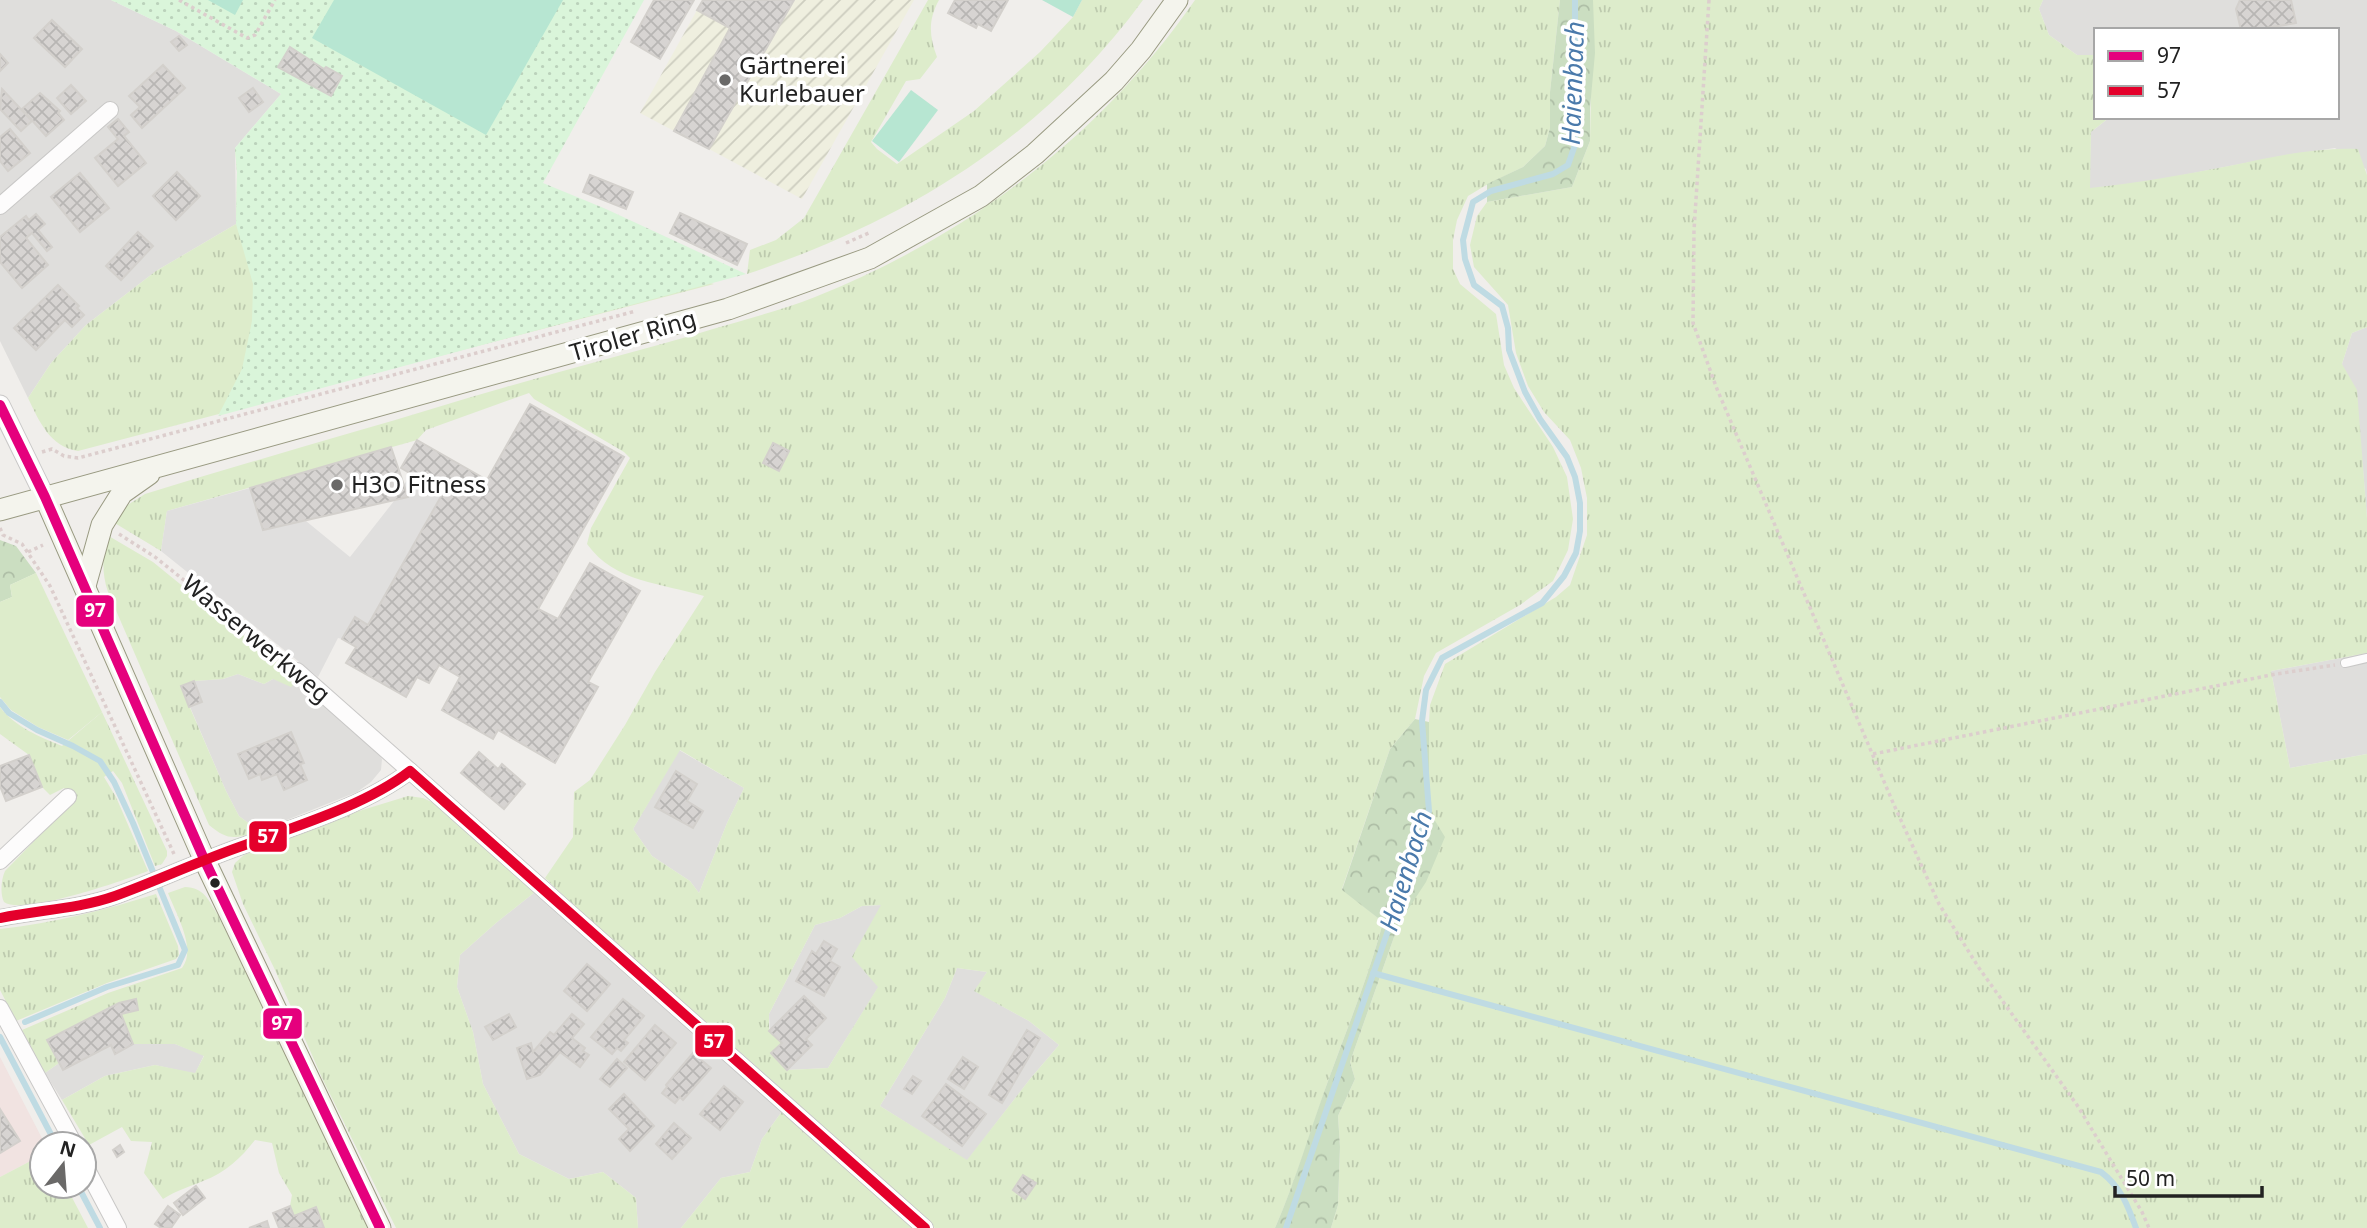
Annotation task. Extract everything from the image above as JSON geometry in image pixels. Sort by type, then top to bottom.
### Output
[{"type":"main road","name":"Tiroler Ring","points":[[0,510],[716,313],[870,258],[981,196],[1035,154],[1114,81],[1178,0]]},
{"type":"main road","points":[[85,586],[102,526],[122,493],[159,467]]},
{"type":"main road","points":[[45,497],[204,859],[380,1228]]},
{"type":"street","points":[[0,206],[110,110]]},
{"type":"street","points":[[0,405],[45,497]]},
{"type":"street","name":"Wasserwerkweg","points":[[298,671],[925,1228]]},
{"type":"street","points":[[0,918],[71,907],[114,896],[364,799],[410,771]]},
{"type":"street","points":[[0,861],[68,797]]},
{"type":"street","points":[[0,1008],[66,1130]]},
{"type":"street","points":[[98,1190],[118,1228]]},
{"type":"lane","points":[[2344,663],[2367,658]]},
{"type":"path","points":[[179,0],[247,38],[255,35],[275,0]]},
{"type":"path","points":[[1709,0],[1695,230],[1693,323],[1723,401],[1939,904],[1979,968],[2077,1105],[2136,1202],[2148,1228]]},
{"type":"path","points":[[845,244],[877,229]]},
{"type":"path","points":[[52,449],[69,458],[78,458],[646,309]]},
{"type":"path","name":"Wasserwerkweg","points":[[102,526],[155,556],[298,671]]},
{"type":"path","points":[[0,527],[4,535],[22,544],[50,586],[175,872]]},
{"type":"path","points":[[1873,754],[2344,663]]},
{"type":"shaded area","points":[[0,0],[111,0],[176,31],[281,94],[235,148],[236,224],[156,271],[86,325],[51,363],[28,398],[0,341]]},
{"type":"shaded area","points":[[2043,0],[2367,0],[2367,175],[2366,169],[2335,148],[2152,181],[2089,189],[2091,132],[2107,119],[2339,119],[2339,28],[2094,28],[2094,55],[2077,55],[2049,35],[2039,9]]},
{"type":"shaded area","points":[[2367,327],[2367,518],[2363,469],[2342,364],[2352,333]]},
{"type":"shaded area","points":[[411,473],[443,493],[368,625],[354,618],[342,639],[338,638],[318,677],[161,551],[167,511],[250,488],[263,529],[306,521],[350,557],[394,501],[408,497],[404,485]]},
{"type":"shaded area","points":[[2367,653],[2367,754],[2290,768],[2271,671]]},
{"type":"shaded area","points":[[238,674],[264,684],[273,679],[298,680],[374,748],[382,759],[381,770],[357,792],[259,831],[239,816],[181,686],[194,681],[223,679]]},
{"type":"shaded area","points":[[679,750],[744,788],[699,893],[690,881],[652,856],[633,829]]},
{"type":"shaded area","points":[[535,892],[643,990],[783,1110],[762,1139],[750,1172],[721,1178],[681,1228],[638,1228],[636,1198],[603,1172],[569,1179],[519,1154],[483,1084],[473,1032],[457,987],[460,955]]},
{"type":"shaded area","points":[[882,905],[879,986],[828,1068],[787,1070],[771,1053],[769,1014],[815,925],[840,918],[862,906]]},
{"type":"shaded area","points":[[957,968],[987,972],[975,991],[1029,1021],[1059,1045],[967,1161],[880,1106],[945,998]]},
{"type":"shaded area","points":[[136,999],[138,1010],[133,1044],[175,1044],[204,1055],[195,1074],[155,1065],[105,1076],[62,1100],[45,1073],[59,1063],[47,1040],[119,1003]]},
{"type":"shaded area","points":[[0,1057],[38,1130],[28,1130],[28,1162],[0,1177]]},
{"type":"green space","points":[[111,0],[644,0],[543,183],[746,274],[218,416],[242,369],[252,321],[253,284],[236,224],[235,148],[281,94],[176,31]]},
{"type":"green space","points":[[208,0],[243,0],[235,15]]},
{"type":"green space","points":[[334,0],[563,0],[486,135],[312,38]]},
{"type":"green space","points":[[794,0],[914,0],[802,199],[709,149]]},
{"type":"green space","points":[[928,0],[939,0],[931,28],[937,57],[920,79],[906,81],[871,142],[897,164],[974,111],[1040,52],[1073,17],[1082,0],[1143,0],[1104,49],[1061,93],[1016,133],[967,168],[916,200],[862,228],[806,253],[747,274],[750,250],[776,240],[804,218]]},
{"type":"green space","points":[[1042,0],[1082,0],[1073,17]]},
{"type":"green space","points":[[1195,0],[1560,0],[1550,92],[1550,128],[1545,146],[1523,167],[1468,196],[1457,220],[1453,240],[1453,269],[1460,284],[1496,314],[1504,365],[1514,388],[1553,447],[1567,477],[1573,519],[1568,550],[1553,581],[1520,605],[1436,653],[1424,676],[1415,719],[1390,749],[1342,889],[1383,922],[1297,1173],[1275,1228],[935,1228],[545,878],[573,837],[574,792],[590,780],[704,596],[625,574],[598,557],[587,544],[591,528],[630,458],[624,452],[534,399],[529,393],[426,430],[417,440],[167,511],[161,551],[113,522],[126,506],[145,494],[487,392],[764,314],[815,297],[871,272],[926,244],[1027,177],[1074,138],[1158,49]],"holes":[[[680,750],[744,788],[699,893],[690,881],[652,856],[633,829]],[[881,905],[852,957],[878,987],[828,1068],[787,1070],[772,1054],[782,1043],[769,1031],[769,1014],[815,925],[840,918],[862,906]],[[957,968],[987,972],[974,991],[1029,1021],[1059,1045],[967,1160],[880,1106],[945,998]]]},
{"type":"green space","points":[[1560,0],[1593,0],[1595,53],[1590,141],[1572,187],[1487,202],[1487,184],[1523,167],[1545,146],[1550,128],[1550,92]]},
{"type":"green space","points":[[1593,0],[2043,0],[2039,9],[2049,35],[2077,55],[2094,55],[2094,119],[2107,119],[2091,132],[2090,188],[2177,176],[2294,153],[2358,149],[2367,175],[2367,327],[2352,333],[2342,364],[2357,390],[2367,518],[2367,653],[2271,671],[2290,768],[2367,754],[2367,1228],[1331,1228],[1338,1205],[1338,1116],[1355,1079],[1350,1062],[1399,923],[1409,907],[1429,811],[1430,705],[1445,664],[1556,597],[1570,585],[1587,535],[1587,498],[1581,468],[1570,440],[1544,412],[1528,386],[1516,353],[1508,305],[1474,267],[1470,245],[1477,216],[1487,202],[1572,187],[1590,141]]},
{"type":"green space","points":[[697,10],[730,28],[674,131],[640,113]]},
{"type":"green space","points":[[911,90],[938,110],[899,162],[872,141]]},
{"type":"green space","points":[[235,148],[714,284],[78,451],[68,449],[47,432],[28,398],[51,363],[86,325],[156,271],[236,224]]},
{"type":"green space","points":[[107,535],[153,562],[298,680],[291,687],[273,679],[264,684],[238,674],[223,679],[194,681],[181,687],[239,816],[259,831],[233,837],[222,834],[209,825],[108,592],[103,564]]},
{"type":"green space","points":[[0,540],[16,546],[36,573],[10,585],[12,597],[0,602]]},
{"type":"green space","points":[[36,573],[102,712],[68,740],[38,727],[11,710],[0,697],[0,602],[12,597],[10,585]]},
{"type":"green space","points":[[0,707],[20,726],[62,746],[102,712],[167,851],[162,864],[155,866],[122,783],[113,771],[104,777],[116,797],[148,871],[52,901],[15,905],[4,902],[2,887],[5,871],[76,798],[64,788],[50,795],[42,787],[29,755],[0,734]]},
{"type":"green space","points":[[1415,719],[1429,722],[1429,811],[1445,837],[1426,882],[1399,923],[1350,1062],[1355,1079],[1338,1116],[1338,1205],[1331,1228],[1275,1228],[1290,1192],[1383,922],[1342,890],[1390,749]]},
{"type":"green space","points":[[408,796],[423,798],[436,804],[535,892],[460,955],[457,987],[473,1032],[483,1084],[519,1154],[569,1179],[603,1172],[636,1198],[638,1228],[396,1228],[322,1078],[243,904],[232,872],[235,863],[244,855],[346,815]]},
{"type":"green space","points":[[185,887],[197,889],[209,900],[218,915],[369,1228],[324,1228],[316,1207],[294,1216],[290,1206],[292,1195],[279,1173],[272,1143],[255,1140],[238,1159],[218,1174],[163,1199],[144,1173],[152,1142],[131,1141],[122,1127],[98,1140],[98,1130],[80,1130],[62,1100],[105,1076],[155,1065],[195,1073],[204,1056],[175,1044],[133,1044],[121,1014],[138,1010],[136,999],[48,1040],[59,1063],[45,1073],[22,1030],[108,993],[182,968],[186,960],[186,941],[168,893]]},
{"type":"green space","points":[[156,894],[178,946],[179,955],[176,959],[107,983],[16,1021],[0,990],[0,929],[79,915]]},
{"type":"green space","points":[[783,1110],[916,1228],[681,1228],[721,1178],[750,1172],[762,1139]]},
{"type":"green space","points":[[28,1162],[28,1200],[73,1200],[88,1228],[0,1228],[0,1177]]},
{"type":"building","points":[[654,0],[694,0],[660,59],[631,42]]},
{"type":"building","name":"Gärtnerei Kurlebauer","points":[[703,0],[794,0],[709,149],[674,131],[730,28],[697,10]]},
{"type":"building","points":[[955,0],[1008,0],[991,31],[978,24],[976,28],[948,13]]},
{"type":"building","points":[[2240,0],[2291,0],[2296,23],[2267,28],[2241,28],[2236,9]]},
{"type":"building","points":[[52,20],[82,49],[65,67],[34,38]]},
{"type":"building","points":[[179,36],[187,45],[179,51],[171,42]]},
{"type":"building","points":[[290,47],[324,69],[326,67],[342,76],[331,96],[278,67]]},
{"type":"building","points":[[0,54],[8,63],[0,71]]},
{"type":"building","points":[[163,65],[185,88],[142,128],[131,115],[140,107],[129,96]]},
{"type":"building","points":[[71,85],[86,101],[71,114],[57,98]]},
{"type":"building","points":[[253,88],[263,102],[249,112],[239,98]]},
{"type":"building","points":[[2,89],[32,121],[21,131],[0,109]]},
{"type":"building","points":[[40,93],[60,111],[58,113],[64,120],[46,136],[22,109]]},
{"type":"building","points":[[118,119],[129,132],[124,136],[146,163],[118,186],[95,158],[118,139],[108,127]]},
{"type":"building","points":[[10,129],[30,153],[8,171],[0,161],[0,137]]},
{"type":"building","points":[[177,172],[200,196],[176,220],[153,196]]},
{"type":"building","points":[[80,173],[109,208],[80,232],[51,197]]},
{"type":"building","points":[[590,175],[633,192],[626,209],[583,192]]},
{"type":"building","points":[[680,213],[747,244],[737,265],[670,233]]},
{"type":"building","points":[[36,214],[45,224],[38,230],[52,247],[47,251],[32,233],[26,238],[48,265],[22,288],[0,262],[0,237],[26,216],[29,220]]},
{"type":"building","points":[[138,232],[153,246],[121,280],[106,266]]},
{"type":"building","points":[[58,285],[79,306],[77,308],[84,315],[72,327],[65,320],[36,350],[14,328]]},
{"type":"building","points":[[530,404],[624,457],[538,609],[558,619],[590,563],[640,591],[588,682],[598,687],[555,763],[498,730],[493,739],[442,710],[460,677],[439,665],[429,683],[417,677],[406,697],[346,663],[356,647],[342,639],[355,617],[368,625],[443,493],[401,468],[417,440],[487,480]]},
{"type":"building","points":[[773,443],[789,451],[779,471],[763,463]]},
{"type":"building","points":[[391,447],[408,497],[263,530],[250,488]]},
{"type":"building","points":[[194,681],[202,702],[189,707],[181,686]]},
{"type":"building","points":[[291,732],[304,763],[300,764],[307,780],[284,790],[277,774],[262,780],[260,774],[249,779],[238,754]]},
{"type":"building","points":[[479,752],[498,769],[502,764],[525,784],[504,809],[461,773]]},
{"type":"building","points":[[29,755],[42,787],[6,801],[0,786],[0,766]]},
{"type":"building","points":[[676,771],[697,784],[687,801],[703,811],[693,828],[655,807]]},
{"type":"building","points":[[824,941],[837,949],[830,961],[840,967],[824,996],[796,981],[812,951],[816,954]]},
{"type":"building","points":[[587,964],[610,984],[587,1011],[564,991]]},
{"type":"building","points":[[804,996],[826,1018],[806,1039],[812,1045],[787,1070],[771,1053],[782,1043],[769,1031]]},
{"type":"building","points":[[136,999],[138,1010],[121,1014],[133,1044],[115,1054],[111,1045],[63,1070],[47,1040],[119,1003]]},
{"type":"building","points":[[623,999],[644,1016],[624,1040],[628,1043],[621,1051],[617,1048],[612,1054],[591,1037]]},
{"type":"building","points":[[509,1014],[516,1027],[493,1040],[485,1027]]},
{"type":"building","points":[[572,1014],[584,1024],[572,1038],[585,1048],[583,1051],[589,1055],[580,1067],[560,1052],[540,1075],[527,1079],[517,1048],[531,1043],[533,1052],[550,1032],[554,1035]]},
{"type":"building","points":[[655,1025],[676,1043],[645,1080],[624,1062]]},
{"type":"building","points":[[1027,1030],[1040,1038],[1002,1103],[989,1095]]},
{"type":"building","points":[[693,1053],[711,1068],[683,1100],[680,1097],[675,1103],[662,1093]]},
{"type":"building","points":[[963,1057],[978,1067],[964,1089],[948,1079]]},
{"type":"building","points":[[617,1059],[627,1068],[610,1087],[600,1079]]},
{"type":"building","points":[[913,1076],[921,1081],[912,1094],[904,1089]]},
{"type":"building","points":[[946,1084],[986,1114],[962,1146],[922,1116]]},
{"type":"building","points":[[724,1086],[743,1102],[720,1130],[700,1114]]},
{"type":"building","points":[[624,1094],[654,1126],[630,1151],[619,1139],[629,1129],[609,1109]]},
{"type":"building","points":[[0,1109],[20,1141],[0,1153]]},
{"type":"building","points":[[674,1123],[691,1138],[672,1159],[656,1144]]},
{"type":"building","points":[[120,1145],[124,1152],[117,1157],[113,1150]]},
{"type":"building","points":[[1023,1175],[1036,1183],[1025,1199],[1013,1190]]},
{"type":"building","points":[[196,1186],[205,1198],[183,1215],[174,1203]]},
{"type":"building","points":[[168,1206],[180,1215],[171,1228],[161,1228],[155,1224]]},
{"type":"building","points":[[290,1206],[294,1216],[316,1207],[324,1228],[279,1228],[273,1213]]},
{"type":"building","points":[[267,1221],[269,1228],[249,1228]]},
{"type":"waterway","name":"Haienbach","points":[[1286,1228],[1429,811],[1422,721],[1426,690],[1442,658],[1542,603],[1564,576],[1576,553],[1580,531],[1580,503],[1575,477],[1567,457],[1525,392],[1509,350],[1508,328],[1502,306],[1474,285],[1465,259],[1463,240],[1473,202],[1491,191],[1553,174],[1568,165],[1575,145],[1575,0]]},
{"type":"waterway","points":[[0,702],[9,713],[37,730],[100,761],[114,782],[133,823],[185,950],[178,965],[107,987],[25,1022]]},
{"type":"waterway","points":[[1373,973],[2101,1172],[2119,1191],[2136,1228]]},
{"type":"waterway","points":[[0,1037],[49,1130]]},
{"type":"waterway","points":[[85,1200],[100,1228]]},
{"type":"transit line","name":"97","points":[[0,405],[45,497],[204,859],[380,1228]]},
{"type":"transit line","name":"57","points":[[0,918],[72,907],[115,896],[330,814],[373,794],[410,771],[925,1228]]},
{"type":"place","name":"Gärtnerei Kurlebauer","points":[[725,80]]},
{"type":"place","name":"H3O Fitness","points":[[337,485]]}]
